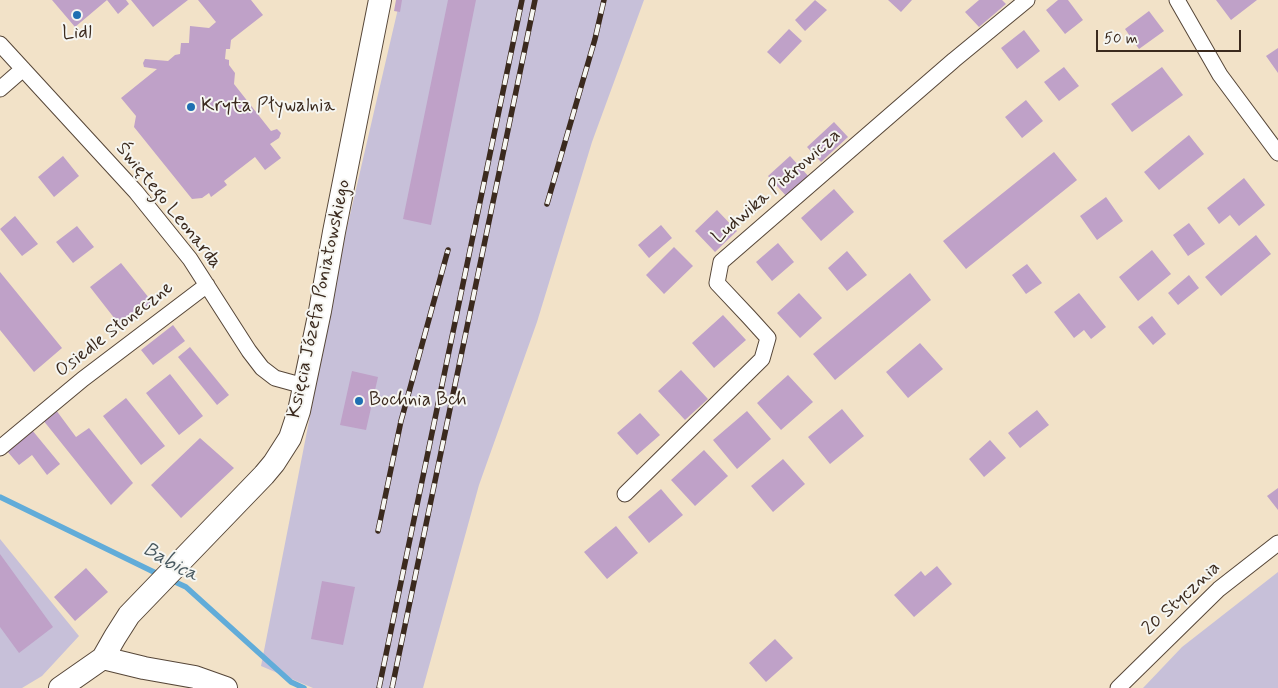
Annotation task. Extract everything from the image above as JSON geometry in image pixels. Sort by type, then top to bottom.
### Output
[{"type":"main road","name":"Księcia Józefa Poniatowskiego","points":[[60,688],[103,658],[115,636],[130,615],[274,463],[290,438],[299,411],[320,311],[380,0]]},
{"type":"main road","points":[[103,658],[144,668],[194,676],[226,688]]},
{"type":"street","name":"Ludwika Piotrowicza","points":[[625,494],[762,359],[768,338],[717,283],[722,262],[947,65],[1028,0]]},
{"type":"street","points":[[1177,0],[1220,75],[1278,153]]},
{"type":"street","name":"Świętego Leonarda","points":[[0,44],[136,192],[190,259],[262,368],[275,378],[304,386]]},
{"type":"street","points":[[0,89],[23,69]]},
{"type":"street","name":"Osiedle Słoneczne","points":[[0,448],[133,340],[207,285]]},
{"type":"street","name":"20 Stycznia","points":[[1118,688],[1219,589],[1278,543]]},
{"type":"shaded area","points":[[400,0],[644,0],[592,142],[537,322],[479,485],[423,688],[313,688],[261,666],[346,232]]},
{"type":"shaded area","points":[[0,539],[79,636],[42,676],[22,688],[0,688]]},
{"type":"shaded area","points":[[1278,572],[1278,688],[1143,688],[1182,647]]},
{"type":"building","name":"Lidl","points":[[52,0],[107,0],[75,27]]},
{"type":"building","points":[[107,0],[126,0],[129,4],[118,14]]},
{"type":"building","points":[[131,0],[188,0],[153,27]]},
{"type":"building","name":"Kryta Pływalnia","points":[[198,0],[251,0],[263,15],[231,40],[230,49],[226,49],[225,59],[229,60],[229,65],[235,73],[234,84],[271,131],[277,129],[281,133],[279,138],[270,144],[281,158],[265,170],[255,157],[224,181],[227,185],[211,197],[209,193],[202,198],[192,199],[134,127],[136,116],[121,98],[157,69],[144,67],[145,59],[168,61],[175,55],[180,54],[181,43],[189,43],[190,26],[209,28],[216,22]]},
{"type":"building","points":[[396,0],[402,0],[400,12],[394,11]]},
{"type":"building","points":[[448,0],[476,0],[431,225],[403,219]]},
{"type":"building","points":[[815,0],[827,10],[805,31],[795,20]]},
{"type":"building","points":[[888,0],[912,0],[901,12]]},
{"type":"building","points":[[979,0],[1002,0],[1006,4],[979,27],[965,12]]},
{"type":"building","points":[[1058,0],[1068,0],[1083,20],[1065,34],[1046,10]]},
{"type":"building","points":[[1216,0],[1257,0],[1231,20]]},
{"type":"building","points":[[1149,11],[1164,31],[1139,49],[1125,29]]},
{"type":"building","points":[[789,29],[802,41],[780,64],[767,52]]},
{"type":"building","points":[[1024,30],[1040,51],[1017,69],[1001,48]]},
{"type":"building","points":[[1278,48],[1278,73],[1266,56]]},
{"type":"building","points":[[1064,67],[1079,86],[1059,101],[1044,82]]},
{"type":"building","points":[[1162,67],[1183,95],[1132,132],[1111,104]]},
{"type":"building","points":[[1026,100],[1043,121],[1022,138],[1005,117]]},
{"type":"building","points":[[834,122],[848,137],[821,162],[807,147]]},
{"type":"building","points":[[1189,135],[1204,154],[1159,190],[1144,172]]},
{"type":"building","points":[[1054,152],[1077,180],[966,269],[943,241]]},
{"type":"building","points":[[63,156],[79,176],[54,197],[38,177]]},
{"type":"building","points":[[790,156],[810,178],[788,198],[768,176]]},
{"type":"building","points":[[1244,178],[1265,205],[1239,226],[1230,215],[1219,224],[1207,208]]},
{"type":"building","points":[[834,189],[854,212],[821,241],[801,218]]},
{"type":"building","points":[[1106,197],[1123,221],[1097,240],[1080,216]]},
{"type":"building","points":[[717,210],[737,231],[715,252],[695,231]]},
{"type":"building","points":[[15,216],[38,244],[22,256],[0,229]]},
{"type":"building","points":[[1189,223],[1205,244],[1188,256],[1173,235]]},
{"type":"building","points":[[661,225],[672,238],[649,258],[638,245]]},
{"type":"building","points":[[77,226],[94,247],[73,263],[56,242]]},
{"type":"building","points":[[1256,235],[1271,254],[1221,296],[1205,277]]},
{"type":"building","points":[[778,243],[794,262],[772,281],[756,262]]},
{"type":"building","points":[[674,247],[693,266],[664,294],[646,275]]},
{"type":"building","points":[[1152,250],[1171,274],[1138,301],[1119,277]]},
{"type":"building","points":[[847,251],[867,275],[847,291],[828,268]]},
{"type":"building","points":[[121,263],[153,303],[122,328],[90,287]]},
{"type":"building","points":[[1027,264],[1042,283],[1026,294],[1012,275]]},
{"type":"building","points":[[0,272],[62,348],[34,372],[0,330]]},
{"type":"building","points":[[910,273],[931,300],[835,380],[813,354]]},
{"type":"building","points":[[1189,275],[1199,288],[1178,305],[1168,293]]},
{"type":"building","points":[[799,293],[822,318],[800,338],[777,313]]},
{"type":"building","points":[[1079,293],[1106,327],[1091,339],[1084,330],[1074,338],[1054,312]]},
{"type":"building","points":[[723,315],[746,340],[714,368],[692,343]]},
{"type":"building","points":[[1152,316],[1166,334],[1153,345],[1138,327]]},
{"type":"building","points":[[173,325],[185,341],[153,365],[141,350]]},
{"type":"building","points":[[920,343],[943,369],[908,398],[886,372]]},
{"type":"building","points":[[190,347],[229,395],[217,405],[178,357]]},
{"type":"building","points":[[681,370],[708,399],[685,420],[658,391]]},
{"type":"building","name":"Bochnia Bch","points":[[352,371],[378,377],[366,430],[340,425]]},
{"type":"building","points":[[170,374],[203,416],[179,435],[146,393]]},
{"type":"building","points":[[788,375],[813,402],[781,430],[757,403]]},
{"type":"building","points":[[126,398],[165,446],[141,465],[103,416]]},
{"type":"building","points":[[842,409],[864,436],[830,464],[808,437]]},
{"type":"building","points":[[56,410],[76,437],[89,428],[133,483],[111,505],[43,420]]},
{"type":"building","points":[[1037,410],[1049,425],[1020,448],[1008,433]]},
{"type":"building","points":[[747,411],[771,439],[737,469],[713,440]]},
{"type":"building","points":[[640,413],[660,435],[637,455],[617,433]]},
{"type":"building","points":[[32,430],[60,464],[47,475],[32,455],[19,465],[7,451]]},
{"type":"building","points":[[200,438],[234,468],[181,518],[151,485]]},
{"type":"building","points":[[990,440],[1006,458],[984,477],[969,459]]},
{"type":"building","points":[[704,450],[728,476],[695,506],[671,480]]},
{"type":"building","points":[[783,459],[805,484],[773,512],[751,486]]},
{"type":"building","points":[[1278,488],[1278,510],[1267,496]]},
{"type":"building","points":[[661,489],[683,515],[649,543],[628,517]]},
{"type":"building","points":[[616,526],[638,553],[607,579],[584,552]]},
{"type":"building","points":[[0,554],[53,627],[19,653],[0,627]]},
{"type":"building","points":[[937,566],[952,584],[914,617],[894,595],[921,571],[925,576]]},
{"type":"building","points":[[86,568],[108,592],[75,621],[54,597]]},
{"type":"building","points":[[322,581],[355,587],[343,645],[311,639]]},
{"type":"building","points":[[775,639],[793,658],[766,682],[749,663]]},
{"type":"waterway","name":"Babica","points":[[0,497],[160,575]]},
{"type":"waterway","name":"Babica","points":[[171,580],[186,587],[291,682],[304,688]]},
{"type":"railway","points":[[379,688],[522,0]]},
{"type":"railway","points":[[392,688],[535,0]]},
{"type":"railway","points":[[547,204],[595,39],[604,0]]},
{"type":"railway","points":[[378,531],[401,421],[448,250]]},
{"type":"place","name":"Lidl","points":[[77,15]]},
{"type":"place","name":"Kryta Pływalnia","points":[[191,107]]},
{"type":"place","name":"Bochnia Bch","points":[[359,401]]}]
